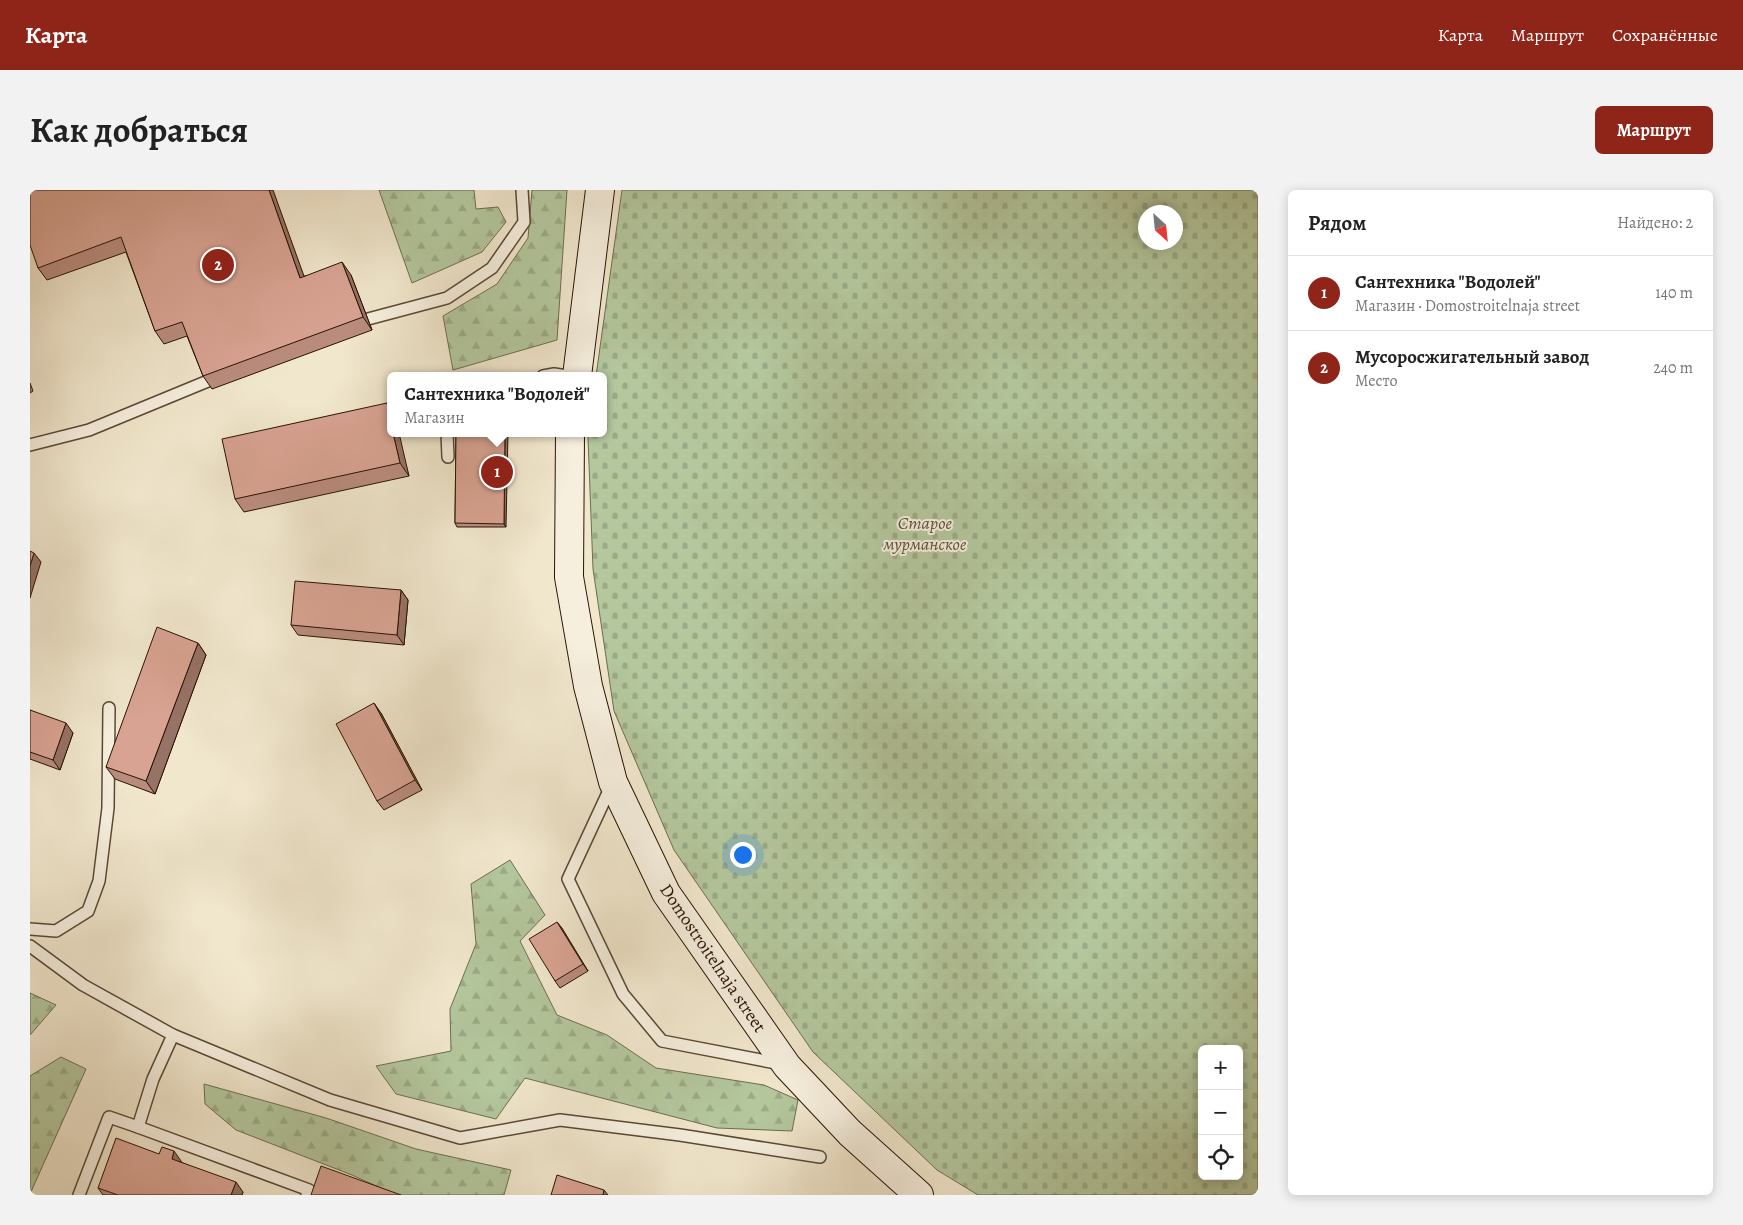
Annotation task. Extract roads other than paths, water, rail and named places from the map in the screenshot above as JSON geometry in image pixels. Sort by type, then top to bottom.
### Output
[{"type":"street","points":[[577,372],[600,190]]},
{"type":"street","name":"Domostroitelnaja street","points":[[570,437],[569,578],[588,686],[612,782],[666,893],[787,1066],[850,1133],[919,1195]]},
{"type":"lane","points":[[368,319],[447,298],[492,268],[524,222],[522,190]]},
{"type":"lane","points":[[30,445],[88,430],[208,381]]},
{"type":"lane","points":[[447,437],[448,457]]},
{"type":"lane","points":[[30,928],[56,932],[88,911],[96,888],[108,808],[108,708]]},
{"type":"lane","points":[[612,782],[568,880],[623,994],[662,1040],[787,1066]]},
{"type":"lane","points":[[30,946],[83,985],[173,1035],[330,1100],[460,1138],[560,1120],[680,1135],[820,1157]]},
{"type":"lane","points":[[138,1127],[153,1079],[173,1035]]},
{"type":"lane","points":[[79,1195],[109,1117],[309,1190],[307,1195]]},
{"type":"place","name":"Мусоросжигательный завод","points":[[218,265]]},
{"type":"place","name":"Сантехника \"Водолей\"","points":[[497,472]]},
{"type":"park label","name":"Старое мурманское","points":[[925,533]]}]
